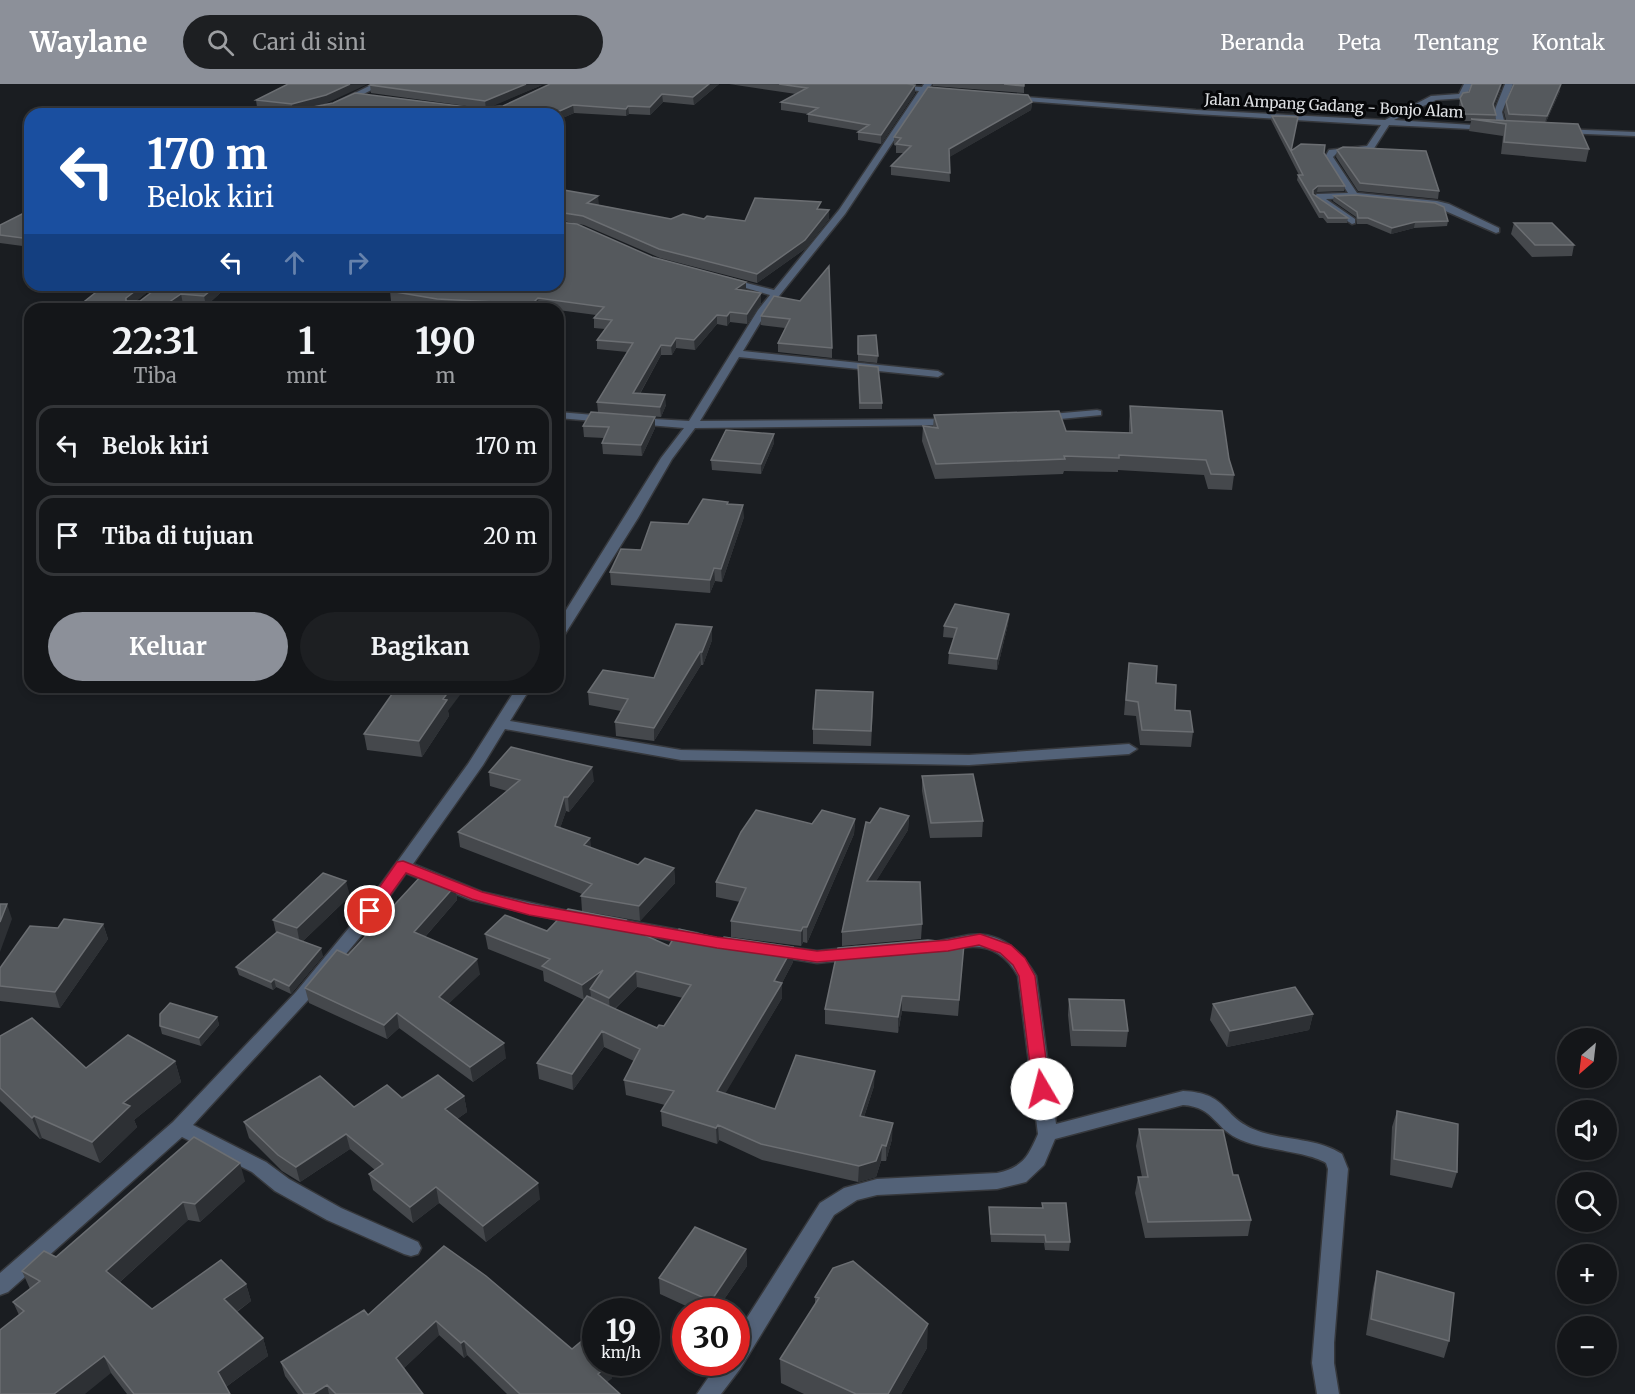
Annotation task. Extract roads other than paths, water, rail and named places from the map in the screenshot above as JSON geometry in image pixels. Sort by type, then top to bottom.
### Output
[{"type":"street","points":[[330,107],[379,84]]},
{"type":"street","points":[[870,84],[926,87],[956,93]]},
{"type":"street","points":[[1354,195],[1329,154],[1337,151],[1370,148],[1385,124],[1433,98],[1461,96],[1468,84]]},
{"type":"street","points":[[1502,129],[1498,112],[1509,84]]},
{"type":"street","points":[[564,625],[667,458],[692,425],[716,383],[738,354],[763,310],[842,212],[926,87]]},
{"type":"street","points":[[354,96],[376,99]]},
{"type":"street","name":"Jalan Ampang Gadang - Bonjo Alam","points":[[998,97],[1385,124],[1513,129]]},
{"type":"street","points":[[1557,131],[1635,134]]},
{"type":"street","points":[[1352,221],[1317,197],[1354,195],[1426,201],[1446,206],[1496,230]]},
{"type":"street","points":[[721,279],[776,293]]},
{"type":"street","points":[[738,354],[938,374]]},
{"type":"street","points":[[1027,419],[1097,413]]},
{"type":"street","points":[[564,415],[692,425],[877,425],[966,422]]},
{"type":"street","points":[[0,1286],[180,1127],[302,996],[359,927],[476,765],[520,693]]},
{"type":"street","points":[[501,724],[681,755],[969,760],[1129,750]]},
{"type":"street","points":[[403,866],[477,896],[507,905],[717,943]]},
{"type":"street","points":[[750,1333],[827,1209],[851,1194],[877,1187],[997,1181],[1019,1176],[1037,1160],[1048,1134],[1027,976],[1020,962],[1006,949],[980,939],[924,947]]},
{"type":"street","points":[[750,947],[817,957],[876,952]]},
{"type":"street","points":[[1048,1134],[1183,1098],[1193,1098],[1213,1104],[1241,1132],[1327,1154],[1335,1159],[1338,1169],[1323,1344],[1323,1363],[1328,1394]]},
{"type":"street","points":[[180,1127],[259,1167],[282,1185],[334,1214],[411,1248]]},
{"type":"street","points":[[708,1394],[722,1376]]}]
